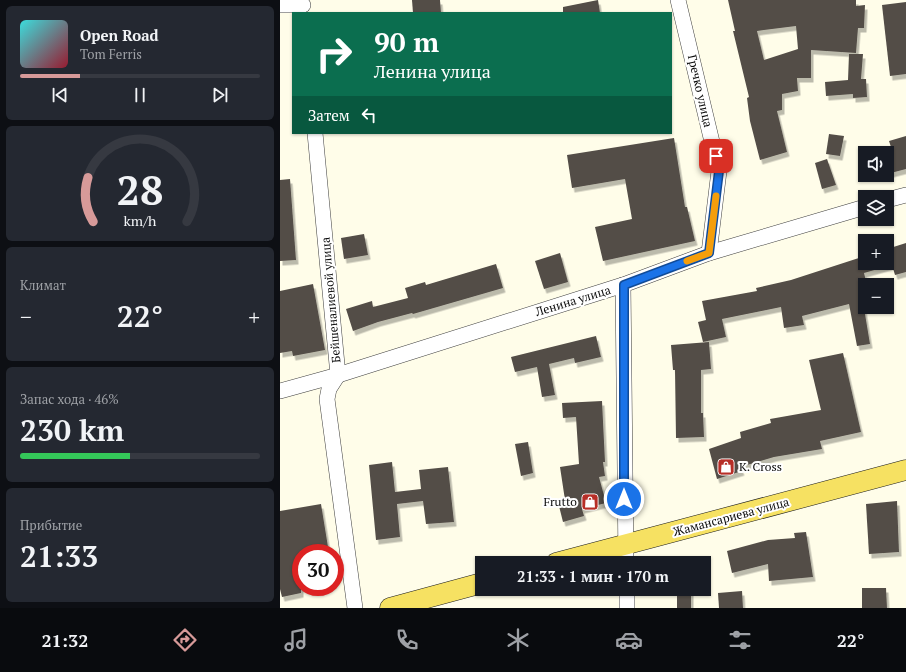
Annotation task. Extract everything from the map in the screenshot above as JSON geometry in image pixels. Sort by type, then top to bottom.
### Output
[{"type":"main road","name":"Жамансариева улица","points":[[610,556],[625,554],[906,470]]},
{"type":"main road","points":[[390,608],[475,585]]},
{"type":"street","name":"Гречко улица","points":[[678,0],[719,171],[709,253]]},
{"type":"street","points":[[280,5],[303,6]]},
{"type":"street","name":"Бейшеналиевой улица","points":[[315,134],[338,375],[329,389],[327,399],[355,608]]},
{"type":"street","points":[[894,198],[906,195]]},
{"type":"street","name":"Ленина улица","points":[[280,391],[338,375],[624,285],[709,253],[858,209]]},
{"type":"street","points":[[624,285],[625,554]]},
{"type":"street","points":[[627,596],[627,608]]},
{"type":"building","points":[[412,0],[440,0],[441,12],[413,12]]},
{"type":"building","points":[[598,0],[600,12],[563,12],[563,7]]},
{"type":"building","points":[[728,0],[856,0],[856,6],[865,5],[864,28],[858,28],[856,53],[811,50],[811,78],[797,78],[798,91],[782,94],[782,110],[777,111],[787,152],[760,160],[750,121],[747,98],[749,97],[733,31],[735,31]],"holes":[[[796,26],[798,49],[764,60],[757,31]]]},
{"type":"building","points":[[906,2],[906,74],[890,76],[882,5]]},
{"type":"building","points":[[849,54],[863,54],[861,79],[866,79],[867,97],[853,98],[853,94],[826,96],[825,82],[848,80]]},
{"type":"building","points":[[829,134],[844,136],[840,156],[826,154]]},
{"type":"building","points":[[906,136],[906,169],[894,172],[894,146],[891,146],[889,141]]},
{"type":"building","points":[[674,138],[685,207],[687,207],[695,241],[603,261],[595,227],[632,219],[625,179],[572,188],[567,155]]},
{"type":"building","points":[[827,159],[836,185],[822,189],[815,163]]},
{"type":"building","points":[[290,179],[296,260],[280,261],[280,180]]},
{"type":"building","points":[[364,234],[368,255],[344,259],[341,238]]},
{"type":"building","points":[[906,243],[906,272],[895,275],[894,270],[894,247]]},
{"type":"building","points":[[560,253],[568,282],[544,289],[535,261]]},
{"type":"building","points":[[858,258],[858,270],[874,270],[864,273],[865,278],[858,278],[858,314],[865,314],[870,344],[857,346],[849,304],[802,316],[804,325],[784,328],[781,307],[722,319],[726,337],[703,342],[698,322],[706,320],[702,301],[757,291],[756,288],[791,280]]},
{"type":"building","points":[[496,264],[503,288],[413,314],[378,322],[353,331],[346,309],[372,301],[373,307],[408,298],[405,288],[425,282],[426,285]]},
{"type":"building","points":[[313,284],[325,350],[293,356],[292,351],[280,353],[280,291]]},
{"type":"building","points":[[596,336],[601,357],[575,363],[574,358],[549,364],[555,395],[542,397],[537,367],[515,372],[511,357]]},
{"type":"building","points":[[709,342],[711,369],[701,370],[701,413],[703,413],[704,437],[676,438],[675,370],[673,370],[671,345]]},
{"type":"building","points":[[843,353],[861,432],[820,441],[822,449],[774,457],[740,467],[742,471],[717,479],[709,449],[741,438],[740,432],[771,423],[770,419],[821,410],[809,360]]},
{"type":"building","points":[[602,401],[605,462],[603,462],[605,476],[599,477],[606,503],[582,509],[584,516],[563,522],[558,502],[565,500],[560,467],[579,464],[576,417],[563,418],[562,403]]},
{"type":"building","points":[[528,442],[533,473],[521,476],[515,444]]},
{"type":"building","points":[[392,462],[395,492],[421,489],[419,470],[448,467],[454,522],[426,524],[423,501],[397,504],[400,537],[376,540],[369,465]]},
{"type":"building","points":[[897,501],[899,552],[869,554],[866,504]]},
{"type":"building","points":[[321,504],[328,544],[292,544],[292,595],[282,597],[280,589],[280,511]]},
{"type":"building","points":[[806,532],[813,577],[769,581],[768,564],[732,573],[727,551],[768,540],[795,538],[794,533]]},
{"type":"building","points":[[862,588],[886,588],[887,608],[862,608]]},
{"type":"building","points":[[742,591],[743,608],[719,608],[718,593]]},
{"type":"building","points":[[677,596],[691,596],[691,608],[677,608]]},
{"type":"slow traffic","points":[[687,261],[709,253],[716,196]]},
{"type":"place","name":"K. Cross","points":[[726,467]]},
{"type":"place","name":"Frutto","points":[[590,502]]},
{"type":"route","points":[[624,499],[624,285],[709,253],[719,171],[716,156]]}]
